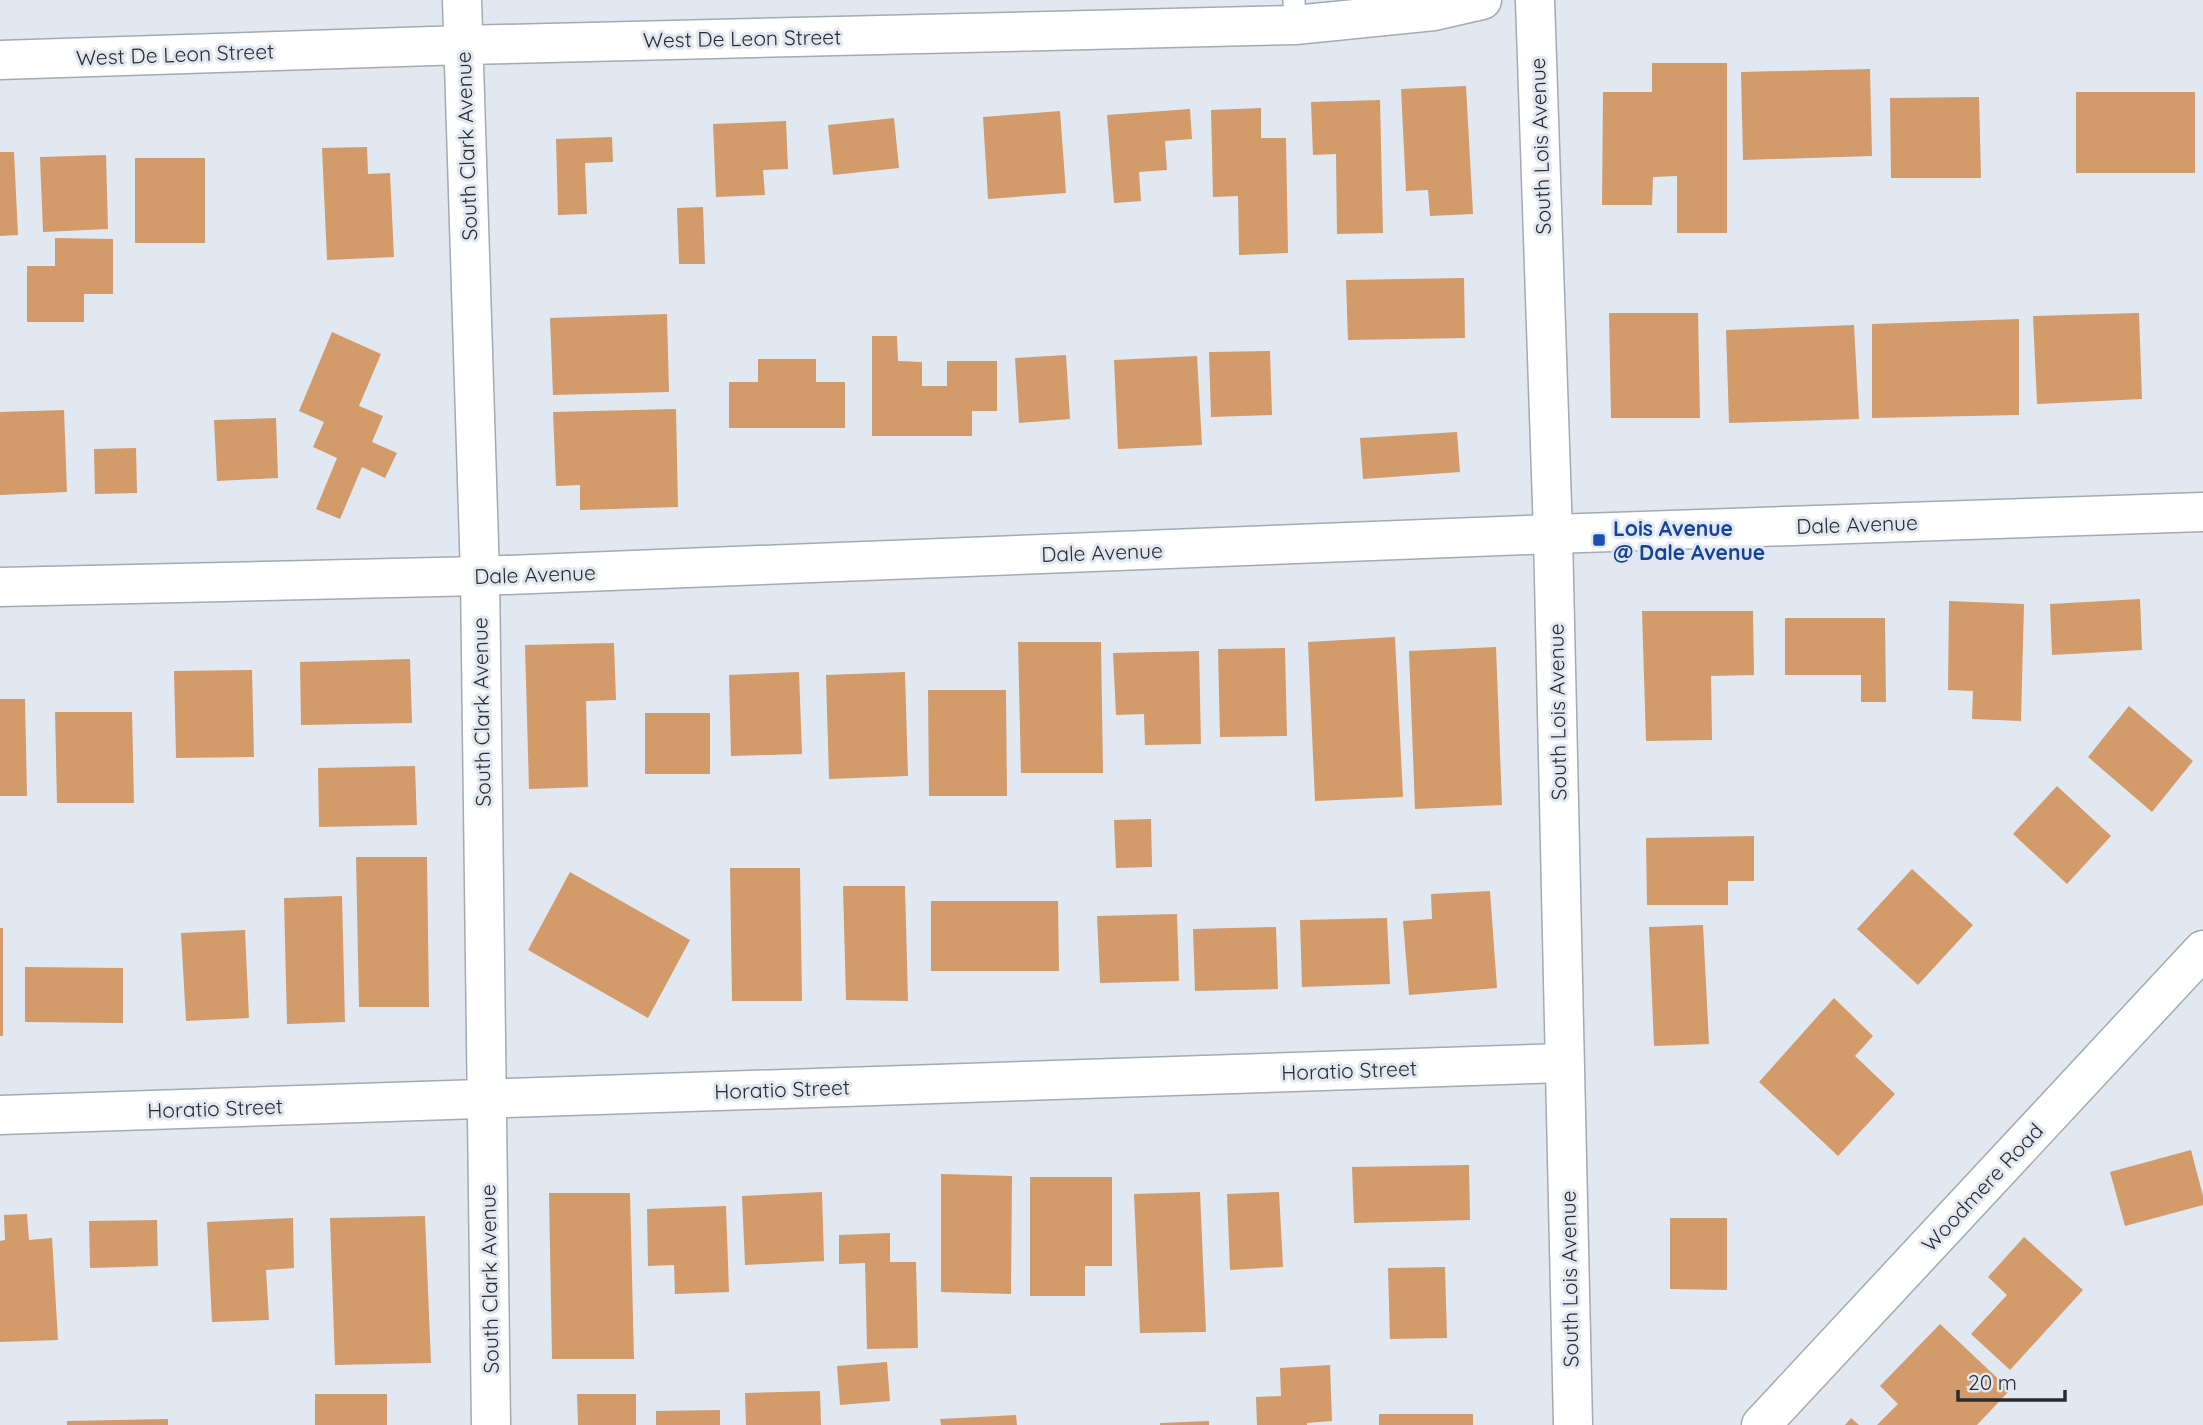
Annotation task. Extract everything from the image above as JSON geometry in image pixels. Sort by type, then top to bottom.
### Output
[{"type":"street","name":"South Clark Avenue","points":[[462,0],[480,576],[491,1425]]},
{"type":"street","name":"West De Leon Street","points":[[0,60],[463,45],[1295,12],[1434,11],[1482,0]]},
{"type":"street","name":"South Lois Avenue","points":[[1535,0],[1553,534],[1573,1425]]},
{"type":"street","name":"Dale Avenue","points":[[0,587],[480,576],[1553,534],[2203,512]]},
{"type":"street","name":"Woodmere Road","points":[[1761,1425],[2203,950]]},
{"type":"street","name":"Horatio Street","points":[[0,1115],[1564,1062]]},
{"type":"building","points":[[1652,63],[1727,63],[1727,233],[1677,233],[1677,176],[1653,177],[1652,205],[1602,205],[1603,92],[1652,92]]},
{"type":"building","points":[[1870,69],[1872,156],[1743,160],[1741,72]]},
{"type":"building","points":[[1466,86],[1473,214],[1430,216],[1428,190],[1406,191],[1401,89]]},
{"type":"building","points":[[2076,92],[2195,92],[2195,173],[2076,173]]},
{"type":"building","points":[[1979,97],[1981,178],[1891,178],[1890,98]]},
{"type":"building","points":[[1380,100],[1383,233],[1337,234],[1336,154],[1313,155],[1311,102]]},
{"type":"building","points":[[1261,108],[1261,138],[1286,138],[1288,253],[1239,255],[1238,196],[1213,197],[1211,110]]},
{"type":"building","points":[[1190,109],[1192,139],[1165,141],[1167,170],[1139,172],[1141,201],[1114,203],[1107,115]]},
{"type":"building","points":[[1060,111],[1066,193],[988,199],[983,117]]},
{"type":"building","points":[[894,118],[899,168],[833,175],[828,125]]},
{"type":"building","points":[[786,121],[788,169],[763,170],[765,195],[716,197],[713,124]]},
{"type":"building","points":[[612,137],[613,162],[585,163],[587,214],[558,215],[556,139]]},
{"type":"building","points":[[367,147],[368,174],[390,173],[394,257],[327,260],[322,148]]},
{"type":"building","points":[[0,152],[14,152],[18,235],[0,236]]},
{"type":"building","points":[[106,155],[108,229],[43,232],[40,157]]},
{"type":"building","points":[[135,158],[205,158],[205,243],[135,243]]},
{"type":"building","points":[[703,207],[705,264],[679,264],[677,208]]},
{"type":"building","points":[[55,238],[113,239],[113,294],[84,294],[84,322],[27,322],[27,266],[55,266]]},
{"type":"building","points":[[1464,278],[1465,338],[1348,340],[1346,280]]},
{"type":"building","points":[[1609,313],[1698,313],[1700,418],[1611,418]]},
{"type":"building","points":[[2139,313],[2142,399],[2037,404],[2033,316]]},
{"type":"building","points":[[667,314],[669,392],[553,395],[550,318]]},
{"type":"building","points":[[2019,319],[2019,415],[1872,418],[1872,324]]},
{"type":"building","points":[[1854,325],[1859,419],[1729,423],[1726,330]]},
{"type":"building","points":[[332,332],[381,354],[359,406],[383,416],[372,442],[397,453],[385,478],[362,467],[340,519],[316,509],[337,458],[313,447],[324,422],[299,411]]},
{"type":"building","points":[[872,336],[897,336],[898,361],[922,362],[922,386],[947,386],[947,361],[997,361],[997,411],[972,411],[972,436],[872,436]]},
{"type":"building","points":[[1270,351],[1272,415],[1211,417],[1209,352]]},
{"type":"building","points":[[1066,355],[1070,419],[1019,423],[1015,358]]},
{"type":"building","points":[[1197,356],[1202,445],[1118,449],[1114,360]]},
{"type":"building","points":[[758,359],[816,359],[816,382],[845,382],[845,428],[729,428],[729,382],[758,382]]},
{"type":"building","points":[[676,409],[678,507],[580,510],[580,485],[556,486],[553,412]]},
{"type":"building","points":[[64,410],[67,492],[0,495],[0,412]]},
{"type":"building","points":[[276,418],[278,478],[217,481],[214,420]]},
{"type":"building","points":[[1457,432],[1460,472],[1363,479],[1360,438]]},
{"type":"building","points":[[136,448],[137,493],[95,494],[94,449]]},
{"type":"building","points":[[2140,599],[2142,650],[2052,655],[2050,604]]},
{"type":"building","points":[[1949,601],[2024,604],[2021,721],[1972,719],[1973,691],[1948,690]]},
{"type":"building","points":[[1642,611],[1753,611],[1754,675],[1711,676],[1712,740],[1646,741]]},
{"type":"building","points":[[1785,618],[1885,618],[1886,702],[1861,702],[1861,675],[1785,675]]},
{"type":"building","points":[[1395,637],[1403,797],[1315,801],[1308,642]]},
{"type":"building","points":[[1018,642],[1101,642],[1103,773],[1021,773]]},
{"type":"building","points":[[614,643],[616,700],[586,701],[588,787],[529,789],[525,645]]},
{"type":"building","points":[[1496,647],[1502,805],[1415,809],[1409,651]]},
{"type":"building","points":[[1285,648],[1287,736],[1220,737],[1218,649]]},
{"type":"building","points":[[1199,651],[1201,744],[1145,745],[1144,714],[1116,715],[1113,653]]},
{"type":"building","points":[[410,659],[412,723],[301,725],[300,662]]},
{"type":"building","points":[[252,670],[254,757],[176,758],[174,671]]},
{"type":"building","points":[[799,672],[802,754],[731,756],[729,675]]},
{"type":"building","points":[[905,672],[908,776],[829,779],[826,675]]},
{"type":"building","points":[[928,690],[1006,690],[1007,796],[929,796]]},
{"type":"building","points":[[0,699],[25,699],[27,796],[0,796]]},
{"type":"building","points":[[2129,706],[2193,761],[2152,812],[2088,757]]},
{"type":"building","points":[[55,712],[132,712],[134,803],[57,803]]},
{"type":"building","points":[[645,713],[710,713],[710,774],[645,774]]},
{"type":"building","points":[[415,766],[417,825],[319,827],[318,768]]},
{"type":"building","points":[[2057,786],[2111,836],[2067,884],[2013,834]]},
{"type":"building","points":[[1151,819],[1152,867],[1116,868],[1114,820]]},
{"type":"building","points":[[1754,836],[1754,881],[1728,881],[1728,905],[1647,905],[1646,838]]},
{"type":"building","points":[[356,857],[427,857],[429,1007],[359,1007]]},
{"type":"building","points":[[730,868],[800,868],[802,1001],[732,1001]]},
{"type":"building","points":[[1912,869],[1973,925],[1918,985],[1857,929]]},
{"type":"building","points":[[570,872],[690,940],[648,1018],[528,950]]},
{"type":"building","points":[[843,886],[905,886],[908,1001],[846,1000]]},
{"type":"building","points":[[1490,891],[1497,988],[1409,995],[1403,921],[1432,919],[1431,894]]},
{"type":"building","points":[[342,896],[345,1022],[287,1024],[284,898]]},
{"type":"building","points":[[931,901],[1058,901],[1059,971],[931,971]]},
{"type":"building","points":[[1177,914],[1179,981],[1100,983],[1097,916]]},
{"type":"building","points":[[1387,918],[1390,984],[1302,987],[1300,920]]},
{"type":"building","points":[[1703,925],[1709,1044],[1654,1046],[1649,927]]},
{"type":"building","points":[[1276,927],[1278,989],[1195,991],[1193,929]]},
{"type":"building","points":[[0,928],[3,928],[3,1036],[0,1036]]},
{"type":"building","points":[[245,930],[249,1018],[186,1021],[181,933]]},
{"type":"building","points":[[25,967],[123,968],[123,1023],[25,1022]]},
{"type":"building","points":[[1834,998],[1873,1036],[1855,1056],[1895,1094],[1838,1156],[1759,1082]]},
{"type":"building","points":[[2191,1150],[2203,1205],[2125,1226],[2110,1172]]},
{"type":"building","points":[[1469,1165],[1470,1220],[1354,1223],[1352,1167]]},
{"type":"building","points":[[941,1174],[1012,1176],[1011,1294],[941,1292]]},
{"type":"building","points":[[1030,1177],[1112,1177],[1112,1266],[1085,1266],[1085,1296],[1030,1296]]},
{"type":"building","points":[[822,1192],[824,1261],[745,1265],[742,1196]]},
{"type":"building","points":[[1200,1192],[1206,1332],[1140,1333],[1134,1194]]},
{"type":"building","points":[[1279,1192],[1283,1267],[1230,1270],[1227,1194]]},
{"type":"building","points":[[549,1193],[630,1193],[634,1359],[552,1359]]},
{"type":"building","points":[[726,1206],[729,1292],[675,1294],[674,1265],[648,1266],[647,1209]]},
{"type":"building","points":[[27,1214],[29,1240],[52,1238],[58,1340],[0,1342],[0,1241],[5,1240],[4,1215]]},
{"type":"building","points":[[425,1216],[431,1363],[335,1365],[330,1218]]},
{"type":"building","points":[[293,1218],[294,1268],[266,1270],[269,1320],[212,1322],[207,1222]]},
{"type":"building","points":[[1670,1218],[1727,1218],[1727,1290],[1670,1289]]},
{"type":"building","points":[[157,1220],[158,1266],[90,1268],[89,1221]]},
{"type":"building","points":[[890,1233],[890,1262],[916,1262],[918,1348],[867,1349],[865,1263],[839,1264],[839,1235]]},
{"type":"building","points":[[2024,1237],[2083,1290],[2010,1370],[1971,1334],[2007,1295],[1988,1277]]},
{"type":"building","points":[[1445,1267],[1447,1338],[1390,1339],[1388,1268]]},
{"type":"building","points":[[1940,1324],[2010,1390],[1977,1425],[1877,1425],[1898,1404],[1880,1386]]},
{"type":"building","points":[[887,1362],[890,1401],[840,1405],[837,1366]]},
{"type":"building","points":[[1330,1365],[1332,1421],[1307,1425],[1257,1425],[1256,1397],[1281,1396],[1280,1368]]},
{"type":"building","points":[[820,1391],[821,1425],[746,1425],[745,1393]]},
{"type":"building","points":[[315,1394],[387,1394],[387,1425],[315,1425]]},
{"type":"building","points":[[577,1394],[636,1394],[636,1425],[578,1425]]},
{"type":"building","points":[[720,1410],[720,1425],[656,1425],[656,1411]]},
{"type":"building","points":[[1379,1414],[1473,1414],[1473,1425],[1379,1425]]},
{"type":"building","points":[[1016,1415],[1017,1425],[941,1425],[940,1419]]},
{"type":"building","points":[[1851,1418],[1859,1425],[1845,1425]]},
{"type":"building","points":[[168,1419],[168,1425],[67,1425],[67,1421]]},
{"type":"building","points":[[1209,1421],[1209,1425],[1160,1425],[1160,1423]]},
{"type":"place","name":"Lois Avenue @ Dale Avenue","points":[[1599,540]]}]
